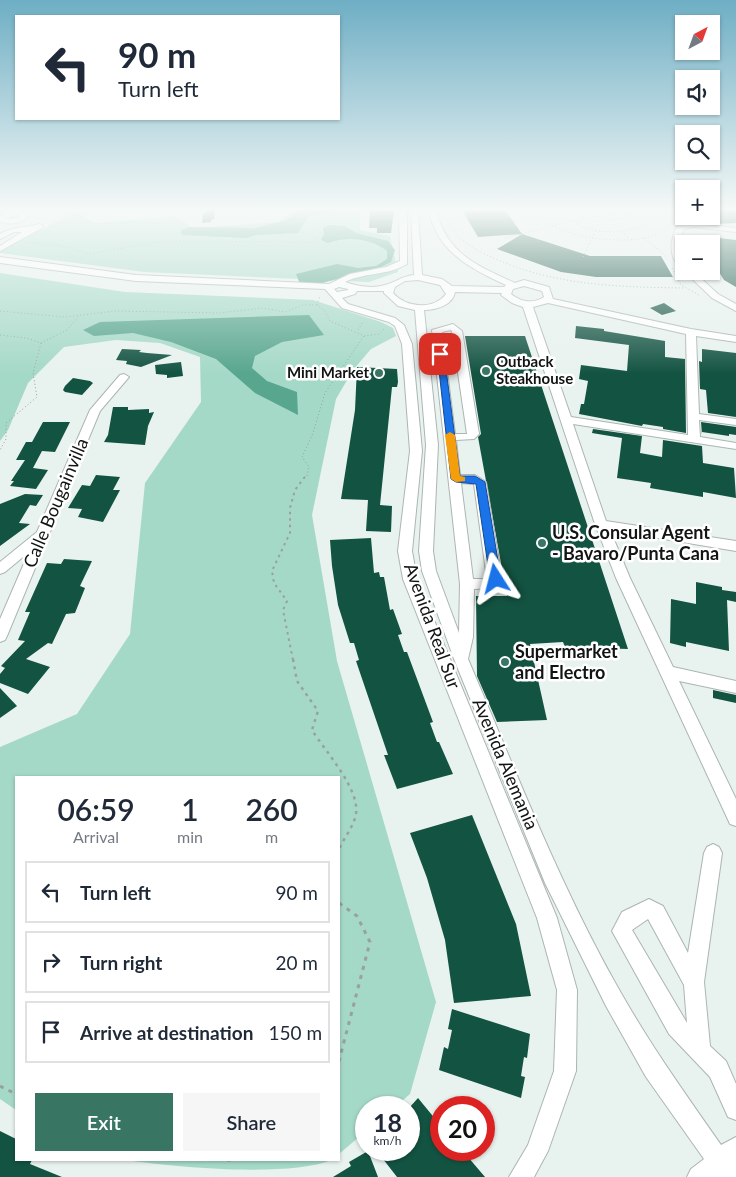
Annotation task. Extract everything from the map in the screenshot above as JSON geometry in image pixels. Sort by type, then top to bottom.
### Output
[{"type":"street","points":[[7,265],[134,283],[388,291],[403,279],[418,277],[442,282],[451,292],[509,290],[524,283],[542,287],[549,292],[547,300]]},
{"type":"street","points":[[37,265],[136,278],[341,290]]},
{"type":"street","points":[[341,290],[352,274],[398,265]]},
{"type":"street","points":[[417,265],[418,277]]},
{"type":"street","points":[[475,265],[509,290],[514,301],[527,304],[547,300],[691,332],[736,339]]},
{"type":"street","points":[[698,280],[715,296],[736,308]]},
{"type":"street","name":"Avenida Real Sur","points":[[341,290],[349,308],[392,320],[399,325],[407,344],[416,451],[405,551],[410,579],[547,918],[567,990],[565,1071],[537,1151],[522,1177]]},
{"type":"street","points":[[388,291],[390,298],[402,304],[419,307],[444,302],[451,292]]},
{"type":"street","points":[[527,304],[568,420],[601,524],[623,578],[670,673],[735,814]]},
{"type":"street","name":"Avenida Alemania","points":[[419,307],[426,372],[432,466],[426,551],[430,571],[461,659],[552,877],[613,1000],[654,1069],[728,1163]]},
{"type":"street","points":[[450,438],[470,437],[473,434],[457,331],[453,327],[437,330],[467,584],[466,637],[461,659]]},
{"type":"street","points":[[691,332],[694,440]]},
{"type":"street","points":[[426,372],[444,383]]},
{"type":"street","name":"Calle Bougainvilla","points":[[0,636],[95,410],[124,377]]},
{"type":"street","points":[[693,416],[736,422]]},
{"type":"street","points":[[568,420],[736,446]]},
{"type":"street","points":[[456,479],[475,479],[480,482],[496,579],[491,584],[467,584]]},
{"type":"street","points":[[601,524],[736,546]]},
{"type":"street","points":[[0,569],[44,533]]},
{"type":"street","points":[[670,673],[736,687]]},
{"type":"street","points":[[700,1051],[694,983],[713,853]]},
{"type":"street","points":[[694,983],[656,913],[649,908],[630,918],[622,931],[676,1027],[718,1069],[736,1108]]},
{"type":"lane","points":[[699,1177],[728,1163]]},
{"type":"path","points":[[507,265],[553,279],[609,287],[684,288]]},
{"type":"path","points":[[317,305],[320,296],[341,290]]},
{"type":"path","points":[[0,311],[65,317],[115,311],[220,313],[262,308],[285,312],[303,305],[317,305],[325,311],[325,316],[332,324],[358,330],[364,336]]},
{"type":"path","points":[[0,335],[26,338],[41,343],[67,330],[80,315]]},
{"type":"path","points":[[340,847],[356,813],[352,789],[321,747],[312,730],[318,711],[297,681],[283,610],[287,601],[274,583],[272,571],[290,534],[290,508],[295,490],[307,475],[309,467],[302,457],[313,433],[326,393],[364,336],[382,333],[385,330],[383,325]]},
{"type":"path","points":[[0,450],[6,439],[6,423],[37,397],[33,373],[41,349],[41,343]]},
{"type":"path","points":[[340,904],[358,916],[370,942],[340,1057]]},
{"type":"path","points":[[0,1086],[15,1094]]},
{"type":"shaded area","points":[[90,265],[396,265],[398,272],[369,282],[144,272]]},
{"type":"shaded area","points":[[333,265],[358,268],[385,265],[315,285],[300,284],[296,274]]},
{"type":"shaded area","points":[[0,273],[125,292],[313,300],[381,322],[393,328],[396,336],[371,349],[353,370],[336,399],[312,515],[337,661],[436,1002],[410,1094],[408,1096],[355,1096],[355,1140],[340,1153],[340,776],[15,776],[15,1109],[0,1099],[0,747],[77,714],[130,634],[145,483],[201,402],[200,357],[160,343],[116,340],[64,347],[28,383],[8,430],[0,441]]},
{"type":"shaded area","points":[[309,315],[324,335],[282,342],[255,356],[252,368],[267,381],[297,392],[298,415],[255,393],[216,359],[171,342],[133,333],[94,336],[83,330],[100,322]]},
{"type":"shaded area","points":[[134,1161],[327,1161],[313,1165],[262,1170],[203,1168]]},
{"type":"building","points":[[541,265],[666,265],[673,277],[596,277],[561,272]]},
{"type":"building","points":[[720,265],[736,265],[736,287],[724,280],[720,274]]},
{"type":"building","points":[[664,303],[676,311],[662,315],[650,308]]},
{"type":"building","points":[[576,326],[604,329],[604,331],[665,341],[665,357],[685,359],[686,433],[663,429],[663,427],[643,424],[642,426],[579,414],[581,404],[584,404],[588,381],[579,379],[581,365],[627,371],[629,345],[575,338]]},
{"type":"building","points":[[465,336],[525,336],[628,649],[565,647],[563,642],[530,644],[547,720],[497,722],[477,676],[476,596],[507,596],[478,437],[481,434]]},
{"type":"building","points":[[122,349],[172,355],[141,367],[126,364],[127,361],[116,360]]},
{"type":"building","points":[[702,349],[736,353],[736,417],[708,413],[706,390],[700,389],[699,361],[702,362]]},
{"type":"building","points":[[181,362],[183,376],[167,378],[167,375],[156,374],[155,365]]},
{"type":"building","points":[[357,367],[397,369],[397,387],[392,387],[380,505],[392,506],[391,532],[366,531],[368,500],[341,499],[355,410]]},
{"type":"building","points":[[73,378],[93,383],[82,395],[65,392],[63,390],[65,386]]},
{"type":"building","points":[[113,407],[128,407],[128,410],[149,409],[149,413],[154,412],[148,426],[145,445],[104,442],[108,435]]},
{"type":"building","points":[[43,422],[70,422],[55,452],[42,451],[33,468],[48,470],[36,489],[10,486],[14,481],[11,481],[25,460],[16,460],[26,442],[32,442]]},
{"type":"building","points":[[701,422],[736,427],[736,435],[729,434],[729,436],[702,432],[702,435]]},
{"type":"building","points":[[593,429],[642,436],[640,453],[662,457],[663,440],[702,446],[703,463],[734,468],[736,498],[703,492],[703,497],[650,488],[651,483],[617,478],[622,438],[592,433]]},
{"type":"building","points":[[96,475],[120,477],[113,490],[120,490],[103,522],[78,517],[82,509],[68,508],[82,485],[90,486]]},
{"type":"building","points":[[25,494],[43,495],[36,506],[30,505],[19,523],[30,524],[0,546],[0,504]]},
{"type":"building","points":[[371,538],[374,573],[379,572],[380,577],[384,577],[390,610],[393,609],[402,634],[398,635],[404,652],[407,652],[433,722],[430,723],[437,742],[439,742],[453,774],[397,789],[384,755],[388,755],[356,661],[359,660],[354,643],[350,643],[338,605],[332,566],[330,540]]},
{"type":"building","points":[[64,559],[92,561],[80,586],[85,588],[75,613],[66,614],[52,644],[48,643],[26,659],[50,667],[28,694],[0,683],[0,674],[5,668],[1,666],[25,641],[18,640],[30,612],[25,612],[47,563],[61,564]]},
{"type":"building","points":[[696,582],[736,592],[736,602],[727,600],[729,651],[686,642],[686,647],[670,643],[671,599],[696,604]]},
{"type":"building","points":[[0,688],[17,706],[0,718]]},
{"type":"building","points":[[713,690],[736,695],[736,703],[713,698]]},
{"type":"building","points":[[472,815],[516,924],[531,996],[454,1003],[445,940],[427,878],[410,833]]},
{"type":"building","points":[[452,1009],[530,1034],[527,1058],[524,1057],[521,1076],[525,1077],[521,1098],[439,1070],[444,1047],[448,1049],[452,1030],[448,1029]]},
{"type":"building","points":[[420,1100],[430,1113],[430,1161],[471,1161],[485,1177],[397,1177],[385,1161],[420,1161]]},
{"type":"building","points":[[0,1131],[15,1138],[15,1161],[32,1161],[30,1164],[62,1177],[0,1177]]},
{"type":"building","points":[[355,1159],[355,1161],[372,1161],[378,1177],[333,1177],[351,1166],[349,1162]]},
{"type":"slow traffic","points":[[450,435],[456,479],[461,479]]},
{"type":"place","name":"Outback Steakhouse","points":[[486,371]]},
{"type":"place","name":"Mini Market","points":[[379,373]]},
{"type":"place","name":"U.S. Consular Agent - Bavaro/Punta Cana","points":[[542,543]]},
{"type":"place","name":"Supermarket and Electro","points":[[505,662]]},
{"type":"route","points":[[440,354],[456,479],[477,479],[480,482],[496,579]]}]
